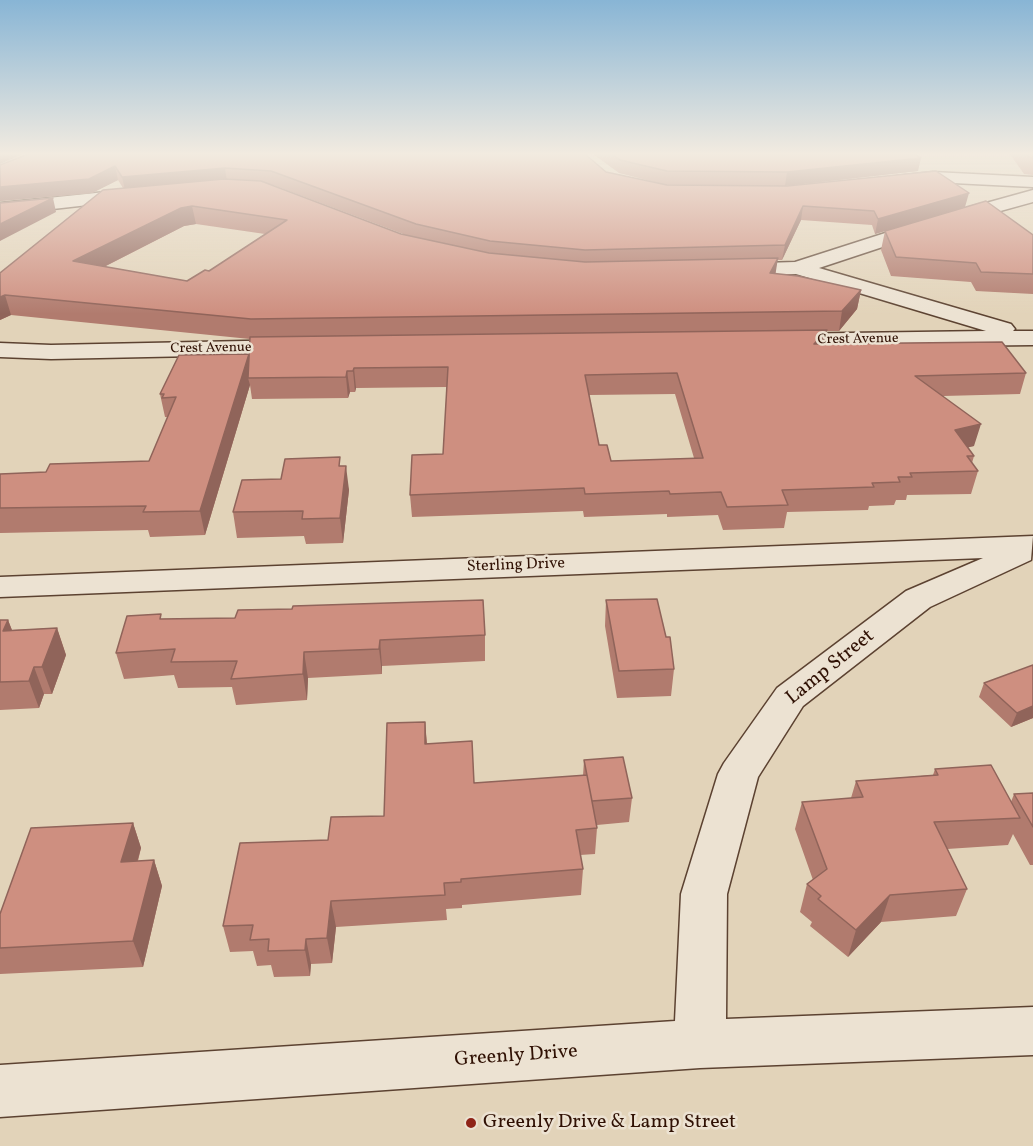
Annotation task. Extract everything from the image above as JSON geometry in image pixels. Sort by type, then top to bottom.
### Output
[{"type":"street","points":[[0,209],[15,207]]},
{"type":"street","points":[[715,270],[797,268],[991,207]]},
{"type":"street","points":[[797,268],[1033,338]]},
{"type":"street","name":"Crest Avenue","points":[[760,341],[1033,338]]},
{"type":"street","name":"Crest Avenue","points":[[0,350],[51,352],[319,347]]},
{"type":"street","name":"Sterling Drive","points":[[0,587],[1033,547]]},
{"type":"street","name":"Lamp Street","points":[[700,1044],[704,894],[738,774],[790,697],[799,690],[918,599],[1033,547]]},
{"type":"street","name":"Greenly Drive","points":[[0,1091],[700,1044],[1033,1031]]},
{"type":"building","points":[[0,207],[34,207],[0,224]]},
{"type":"building","points":[[81,207],[184,207],[73,261],[187,281],[205,270],[209,271],[287,220],[202,207],[331,207],[401,234],[489,253],[585,262],[778,258],[770,273],[798,276],[861,290],[842,311],[251,319],[5,295],[0,297],[0,273]]},
{"type":"building","points":[[371,207],[802,207],[785,245],[585,250],[490,241],[416,224]]},
{"type":"building","points":[[824,207],[918,207],[878,219],[874,211]]},
{"type":"building","points":[[964,207],[995,207],[1033,235],[1033,274],[981,272],[976,263],[896,257],[885,231]]},
{"type":"building","points":[[827,330],[814,344],[1002,342],[1026,373],[915,376],[981,424],[955,430],[974,456],[967,456],[978,471],[910,473],[912,477],[898,477],[900,482],[872,483],[874,487],[782,490],[788,505],[727,507],[721,492],[585,494],[584,488],[410,495],[412,455],[443,454],[448,367],[354,368],[353,371],[347,371],[346,377],[248,378],[250,337]],"holes":[[[677,373],[703,458],[611,461],[607,445],[599,445],[585,375]]]},
{"type":"building","points":[[249,354],[200,511],[143,512],[146,506],[0,508],[0,474],[46,472],[50,464],[149,461],[176,397],[162,398],[164,394],[160,394],[179,355]]},
{"type":"building","points":[[340,457],[339,466],[346,466],[340,518],[302,519],[303,511],[233,512],[242,480],[281,479],[285,459]]},
{"type":"building","points":[[657,599],[666,637],[670,637],[674,669],[619,671],[606,600]]},
{"type":"building","points":[[483,600],[485,635],[380,640],[379,649],[304,652],[303,674],[231,679],[237,661],[171,662],[175,649],[116,653],[127,616],[161,614],[160,619],[235,618],[238,610],[292,609],[293,606]]},
{"type":"building","points":[[0,620],[8,620],[3,631],[57,628],[42,667],[34,667],[29,681],[0,682]]},
{"type":"building","points":[[1033,665],[1033,706],[1017,713],[984,683]]},
{"type":"building","points":[[425,722],[425,744],[472,741],[474,783],[587,775],[597,828],[576,830],[583,869],[461,879],[461,882],[444,883],[445,895],[331,901],[327,938],[306,939],[305,950],[268,951],[269,939],[250,940],[253,925],[223,926],[240,843],[328,840],[331,817],[384,816],[387,723]]},
{"type":"building","points":[[623,757],[632,798],[592,801],[584,760]]},
{"type":"building","points":[[991,765],[1020,818],[934,822],[967,889],[890,895],[856,930],[818,899],[821,896],[807,884],[827,869],[802,802],[863,797],[856,781],[938,775],[935,769]]},
{"type":"building","points":[[1033,793],[1033,827],[1014,794]]},
{"type":"building","points":[[133,823],[121,862],[154,860],[133,941],[0,948],[0,914],[31,828]]},
{"type":"place","name":"Greenly Drive & Lamp Street","points":[[471,1123]]}]
